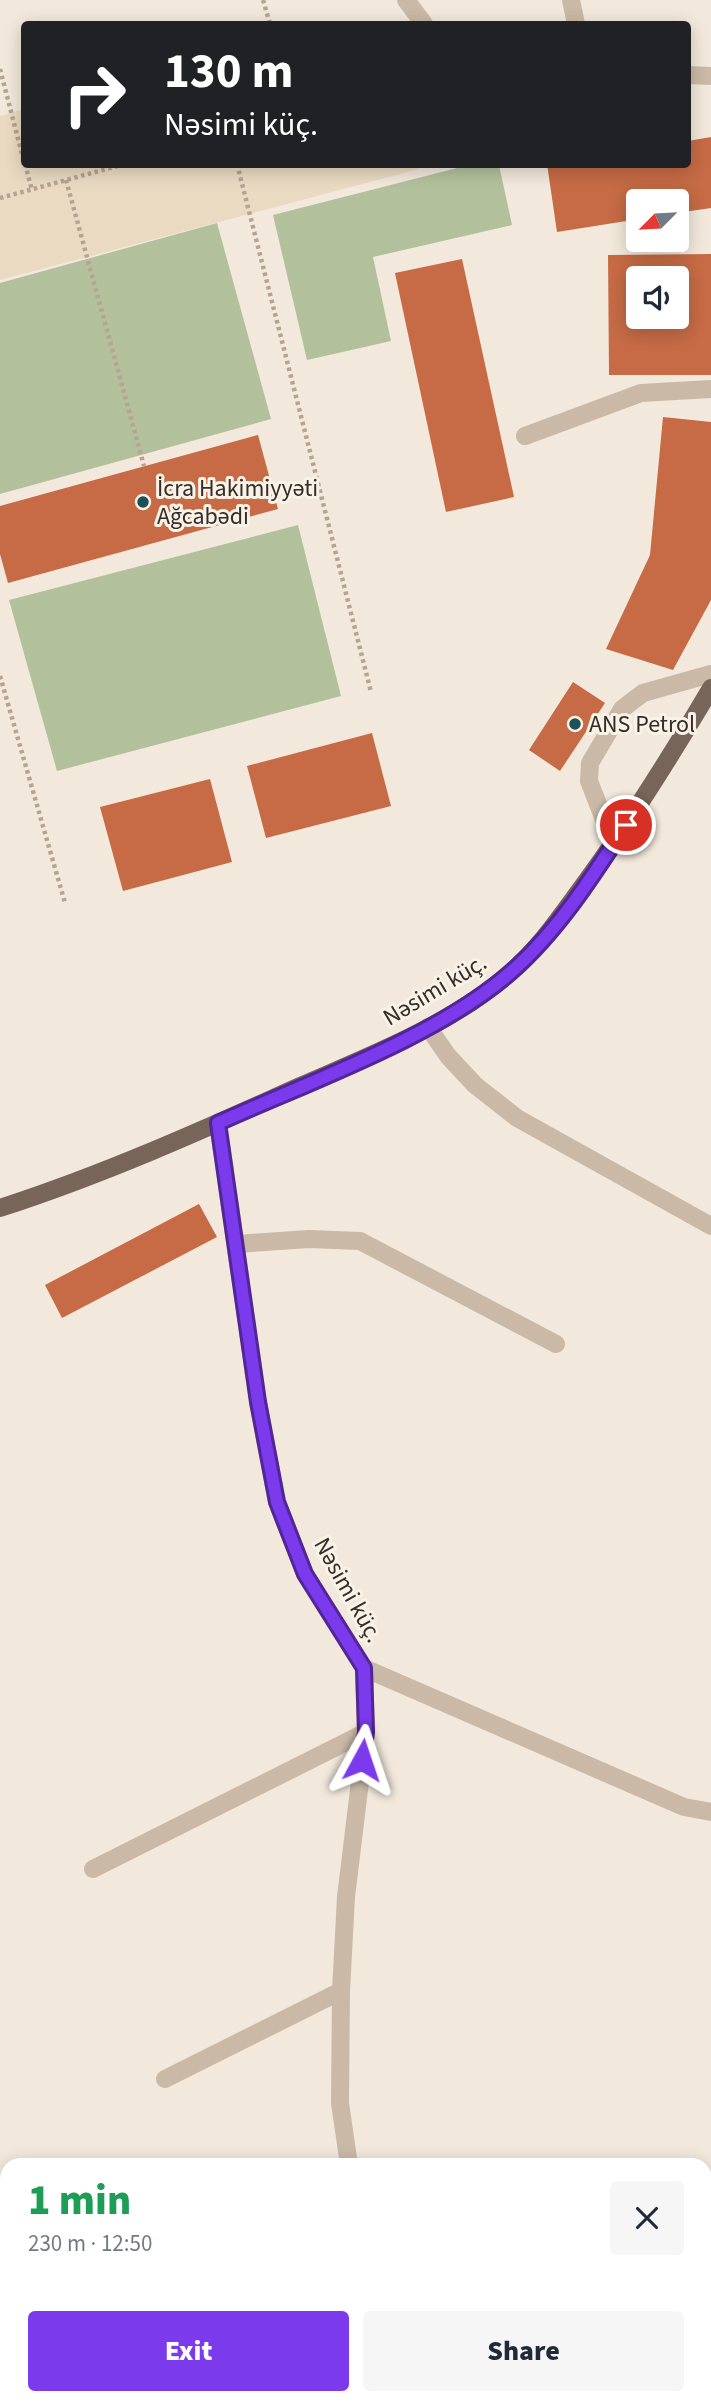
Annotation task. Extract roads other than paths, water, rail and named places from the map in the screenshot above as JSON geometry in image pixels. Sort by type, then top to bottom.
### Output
[{"type":"main road","name":"Nəsimi küç.","points":[[0,1208],[46,1193],[218,1123],[428,1027],[476,1000],[512,971],[544,939],[614,845],[711,688]]},
{"type":"street","points":[[406,0],[422,21]]},
{"type":"street","points":[[571,0],[575,21]]},
{"type":"street","points":[[691,75],[711,76]]},
{"type":"street","points":[[525,436],[641,393],[711,389]]},
{"type":"street","points":[[614,845],[589,781],[590,763],[622,709],[643,693],[711,674]]},
{"type":"street","points":[[428,1027],[448,1056],[475,1085],[517,1118],[711,1226]]},
{"type":"street","name":"Nəsimi küç.","points":[[218,1123],[258,1402],[277,1502],[305,1574],[364,1668],[366,1732],[346,1898],[341,1991],[340,2103],[348,2158]]},
{"type":"street","points":[[236,1244],[309,1239],[360,1241],[556,1344]]},
{"type":"street","name":"Nəsimi küç.","points":[[364,1668],[684,1807],[711,1812]]},
{"type":"street","points":[[93,1869],[366,1732]]},
{"type":"street","points":[[165,2079],[341,1991]]},
{"type":"place","name":"İcra Hakimiyyəti Ağcabədi","points":[[143,502]]},
{"type":"place","name":"ANS Petrol","points":[[575,724]]}]
